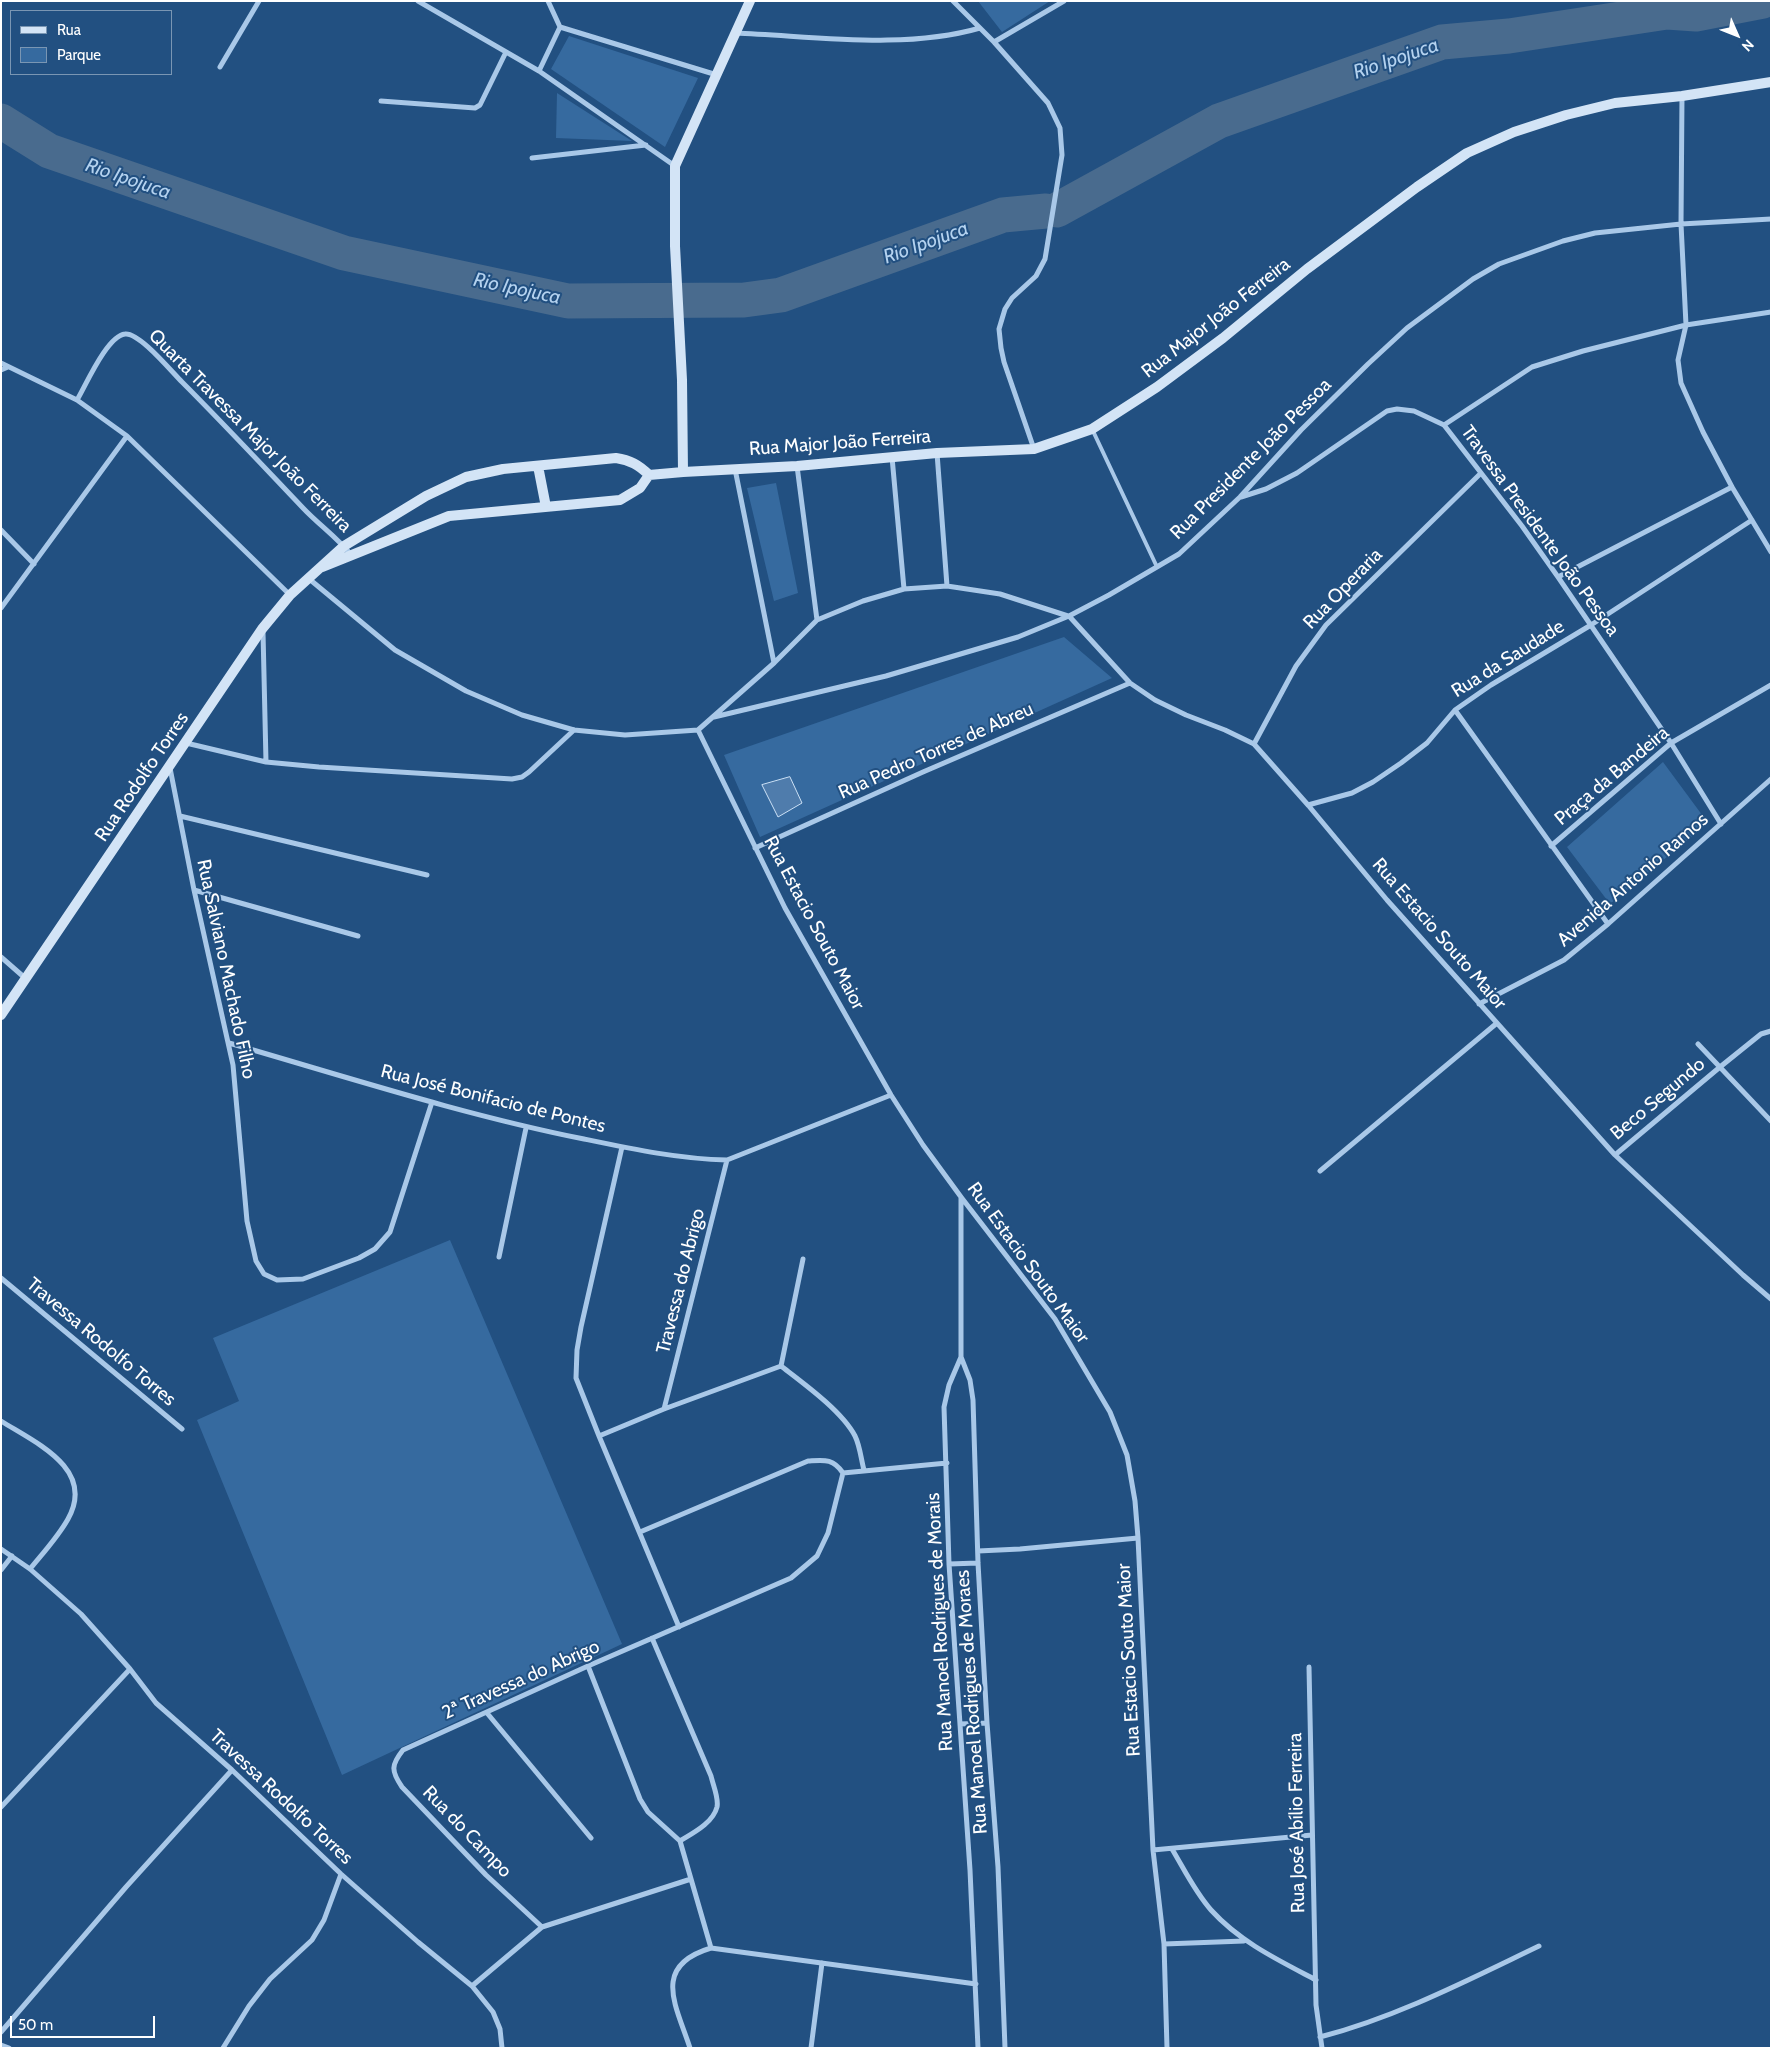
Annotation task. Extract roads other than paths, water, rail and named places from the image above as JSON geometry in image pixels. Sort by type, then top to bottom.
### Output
[{"type":"main road","points":[[683,472],[682,380],[675,246],[675,166],[718,76],[750,1]]},
{"type":"main road","name":"Rua Major João Ferreira","points":[[649,476],[683,472],[797,466],[937,453],[1034,449],[1092,429],[1157,387],[1223,338],[1307,269],[1417,187],[1467,153],[1514,132],[1566,115],[1615,103],[1682,96],[1771,82]]},
{"type":"main road","points":[[616,458],[625,459],[638,465],[649,476],[640,488],[620,500],[449,516],[322,567],[344,546],[426,496],[466,477],[503,469],[616,458]]},
{"type":"main road","points":[[538,466],[546,508]]},
{"type":"main road","name":"Rua Rodolfo Torres","points":[[1,1015],[262,629],[290,595],[322,567]]},
{"type":"street","points":[[220,67],[259,1]]},
{"type":"street","points":[[418,1],[539,71],[675,166]]},
{"type":"street","points":[[548,1],[560,27],[718,76]]},
{"type":"street","points":[[953,1],[994,42],[1048,103],[1060,128],[1062,155],[1045,258],[1036,276],[1012,298],[1005,309],[999,329],[1004,362],[1034,449]]},
{"type":"street","points":[[994,42],[1064,1]]},
{"type":"street","points":[[539,71],[560,27]]},
{"type":"street","points":[[735,33],[886,40],[955,35],[980,28]]},
{"type":"street","points":[[382,101],[476,108],[480,105],[487,92],[506,52]]},
{"type":"street","points":[[1682,96],[1681,224],[1686,325],[1678,360],[1680,383],[1732,487],[1771,552]]},
{"type":"street","points":[[532,158],[646,145]]},
{"type":"street","name":"Rua Presidente João Pessoa","points":[[714,717],[886,676],[1018,637],[1068,616],[1109,595],[1179,554],[1240,497],[1301,430],[1407,328],[1473,279],[1498,264],[1563,240],[1595,233],[1681,224],[1771,218]]},
{"type":"street","points":[[1444,425],[1532,367],[1583,351],[1686,325],[1771,312]]},
{"type":"street","name":"Quarta Travessa Major João Ferreira","points":[[77,400],[105,352],[116,338],[123,334],[131,334],[142,342],[352,556]]},
{"type":"street","points":[[1,363],[77,400],[127,436],[290,595]]},
{"type":"street","points":[[1,370],[8,366]]},
{"type":"street","name":"Travessa Presidente João Pessoa","points":[[1240,497],[1266,489],[1297,473],[1387,411],[1397,409],[1414,411],[1444,425],[1522,526],[1591,625],[1671,743],[1721,824]]},
{"type":"street","points":[[1,608],[127,436]]},
{"type":"street","points":[[937,453],[947,586]]},
{"type":"street","points":[[892,457],[904,589]]},
{"type":"street","points":[[797,466],[817,620]]},
{"type":"street","points":[[735,469],[774,663]]},
{"type":"street","name":"Rua Operaria","points":[[1254,744],[1296,666],[1326,625],[1480,474]]},
{"type":"street","points":[[1558,578],[1732,487]]},
{"type":"street","name":"Rua da Saudade","points":[[1308,805],[1352,793],[1374,782],[1402,764],[1426,743],[1455,710],[1491,685],[1591,625],[1752,520]]},
{"type":"street","points":[[1,530],[34,564]]},
{"type":"street","points":[[308,578],[395,650],[458,686],[522,715],[574,730],[625,736],[698,730],[774,663],[817,620],[863,601],[904,589],[947,586],[1000,594],[1068,616]]},
{"type":"street","name":"Rua Estacio Souto Maior","points":[[1068,616],[1130,683],[1155,700],[1186,716],[1225,730],[1254,744],[1308,805],[1387,900],[1615,1155],[1771,1299]]},
{"type":"street","points":[[262,629],[266,762]]},
{"type":"street","name":"Rua Pedro Torres de Abreu","points":[[755,848],[923,772],[1130,683]]},
{"type":"street","name":"Praça da Bandeira","points":[[1551,846],[1671,743],[1771,685]]},
{"type":"street","points":[[1455,710],[1608,924]]},
{"type":"street","points":[[186,743],[266,762],[319,768],[512,780],[522,777],[529,772],[574,730]]},
{"type":"street","name":"Rua Estacio Souto Maior","points":[[698,730],[785,908],[891,1095],[923,1145],[960,1197],[1055,1319],[1110,1412],[1127,1455],[1135,1501],[1138,1538],[1153,1850],[1164,1944],[1168,2048]]},
{"type":"street","name":"Rua Salviano Machado Filho","points":[[170,767],[194,890],[234,1065],[248,1221],[256,1261],[264,1274],[277,1280],[303,1279],[359,1258],[375,1249],[390,1232],[432,1102]]},
{"type":"street","name":"Avenida Antonio Ramos","points":[[1479,1004],[1564,960],[1608,924],[1771,779]]},
{"type":"street","points":[[180,816],[428,875]]},
{"type":"street","points":[[194,890],[358,936]]},
{"type":"street","points":[[1,957],[26,978]]},
{"type":"street","points":[[1320,1171],[1497,1023]]},
{"type":"street","name":"Beco Segundo","points":[[1615,1155],[1761,1034],[1771,1031]]},
{"type":"street","name":"Rua José Bonifacio de Pontes","points":[[229,1043],[526,1128],[687,1158],[727,1160],[891,1095]]},
{"type":"street","name":"Beco Segundo","points":[[1698,1044],[1771,1122]]},
{"type":"street","points":[[499,1256],[526,1128]]},
{"type":"street","points":[[622,1147],[577,1350],[576,1378],[679,1626]]},
{"type":"street","name":"Travessa do Abrigo","points":[[664,1409],[727,1160]]},
{"type":"street","name":"Rua Manoel Rodrigues de Morais","points":[[960,1197],[961,1357],[949,1385],[944,1407],[949,1564],[970,1870],[978,2048]]},
{"type":"street","points":[[781,1366],[803,1259]]},
{"type":"street","name":"Travessa Rodolfo Torres","points":[[1,1278],[182,1429]]},
{"type":"street","name":"Rua Manoel Rodrigues de Moraes","points":[[961,1357],[970,1380],[973,1400],[978,1563],[987,1723],[998,1867],[1005,2048]]},
{"type":"street","points":[[599,1436],[664,1409],[781,1366]]},
{"type":"street","points":[[781,1366],[807,1386],[848,1426],[856,1437],[864,1470]]},
{"type":"street","points":[[1,1420],[59,1460],[70,1472],[75,1486],[75,1502],[68,1519],[30,1569]]},
{"type":"street","points":[[640,1532],[808,1461],[830,1460],[843,1473],[947,1463]]},
{"type":"street","name":"2ª Travessa do Abrigo","points":[[403,1750],[588,1666],[791,1578],[817,1556],[828,1533],[843,1473]]},
{"type":"street","points":[[978,1552],[1020,1550],[1138,1538]]},
{"type":"street","name":"Travessa Rodolfo Torres","points":[[1,1549],[30,1569],[81,1614],[130,1669],[156,1703],[232,1770],[341,1874],[418,1942],[472,1986],[493,2012],[500,2029],[502,2048]]},
{"type":"street","points":[[1,1570],[12,1556]]},
{"type":"street","points":[[949,1564],[978,1563]]},
{"type":"street","points":[[652,1638],[710,1776],[716,1795],[717,1806],[711,1817],[702,1828],[680,1841]]},
{"type":"street","points":[[588,1666],[640,1799],[648,1812],[680,1841],[711,1948]]},
{"type":"street","name":"Rua José Abílio Ferreira","points":[[1309,1666],[1316,2005],[1322,2048]]},
{"type":"street","points":[[1,1807],[130,1669]]},
{"type":"street","points":[[487,1713],[591,1838]]},
{"type":"street","points":[[960,1724],[987,1723]]},
{"type":"street","name":"Rua do Campo","points":[[403,1750],[395,1760],[393,1769],[402,1787],[486,1875],[542,1927]]},
{"type":"street","points":[[1,2032],[126,1887],[232,1770]]},
{"type":"street","points":[[1153,1850],[1312,1835]]},
{"type":"street","points":[[1172,1849],[1210,1909],[1245,1941],[1316,1980]]},
{"type":"street","points":[[224,2048],[249,2006],[270,1979],[312,1940],[324,1920],[341,1874]]},
{"type":"street","points":[[472,1986],[542,1927],[690,1879]]},
{"type":"street","points":[[1164,1944],[1245,1941]]},
{"type":"street","points":[[1320,2037],[1352,2029],[1430,1997],[1539,1946]]},
{"type":"street","points":[[690,2048],[672,1994],[672,1982],[682,1963],[696,1953],[711,1948],[976,1984]]},
{"type":"street","points":[[811,2048],[822,1962]]},
{"type":"street","points":[[1,2045],[9,2048]]},
{"type":"lane","points":[[1092,429],[1157,567]]},
{"type":"waterway","name":"Rio Ipojuca","points":[[1057,210],[1219,121],[1442,42],[1509,36],[1667,12],[1696,14],[1763,1]]},
{"type":"waterway","name":"Rio Ipojuca","points":[[1,121],[49,151],[344,253],[568,301],[744,300],[781,295],[1003,215],[1046,211]]}]
